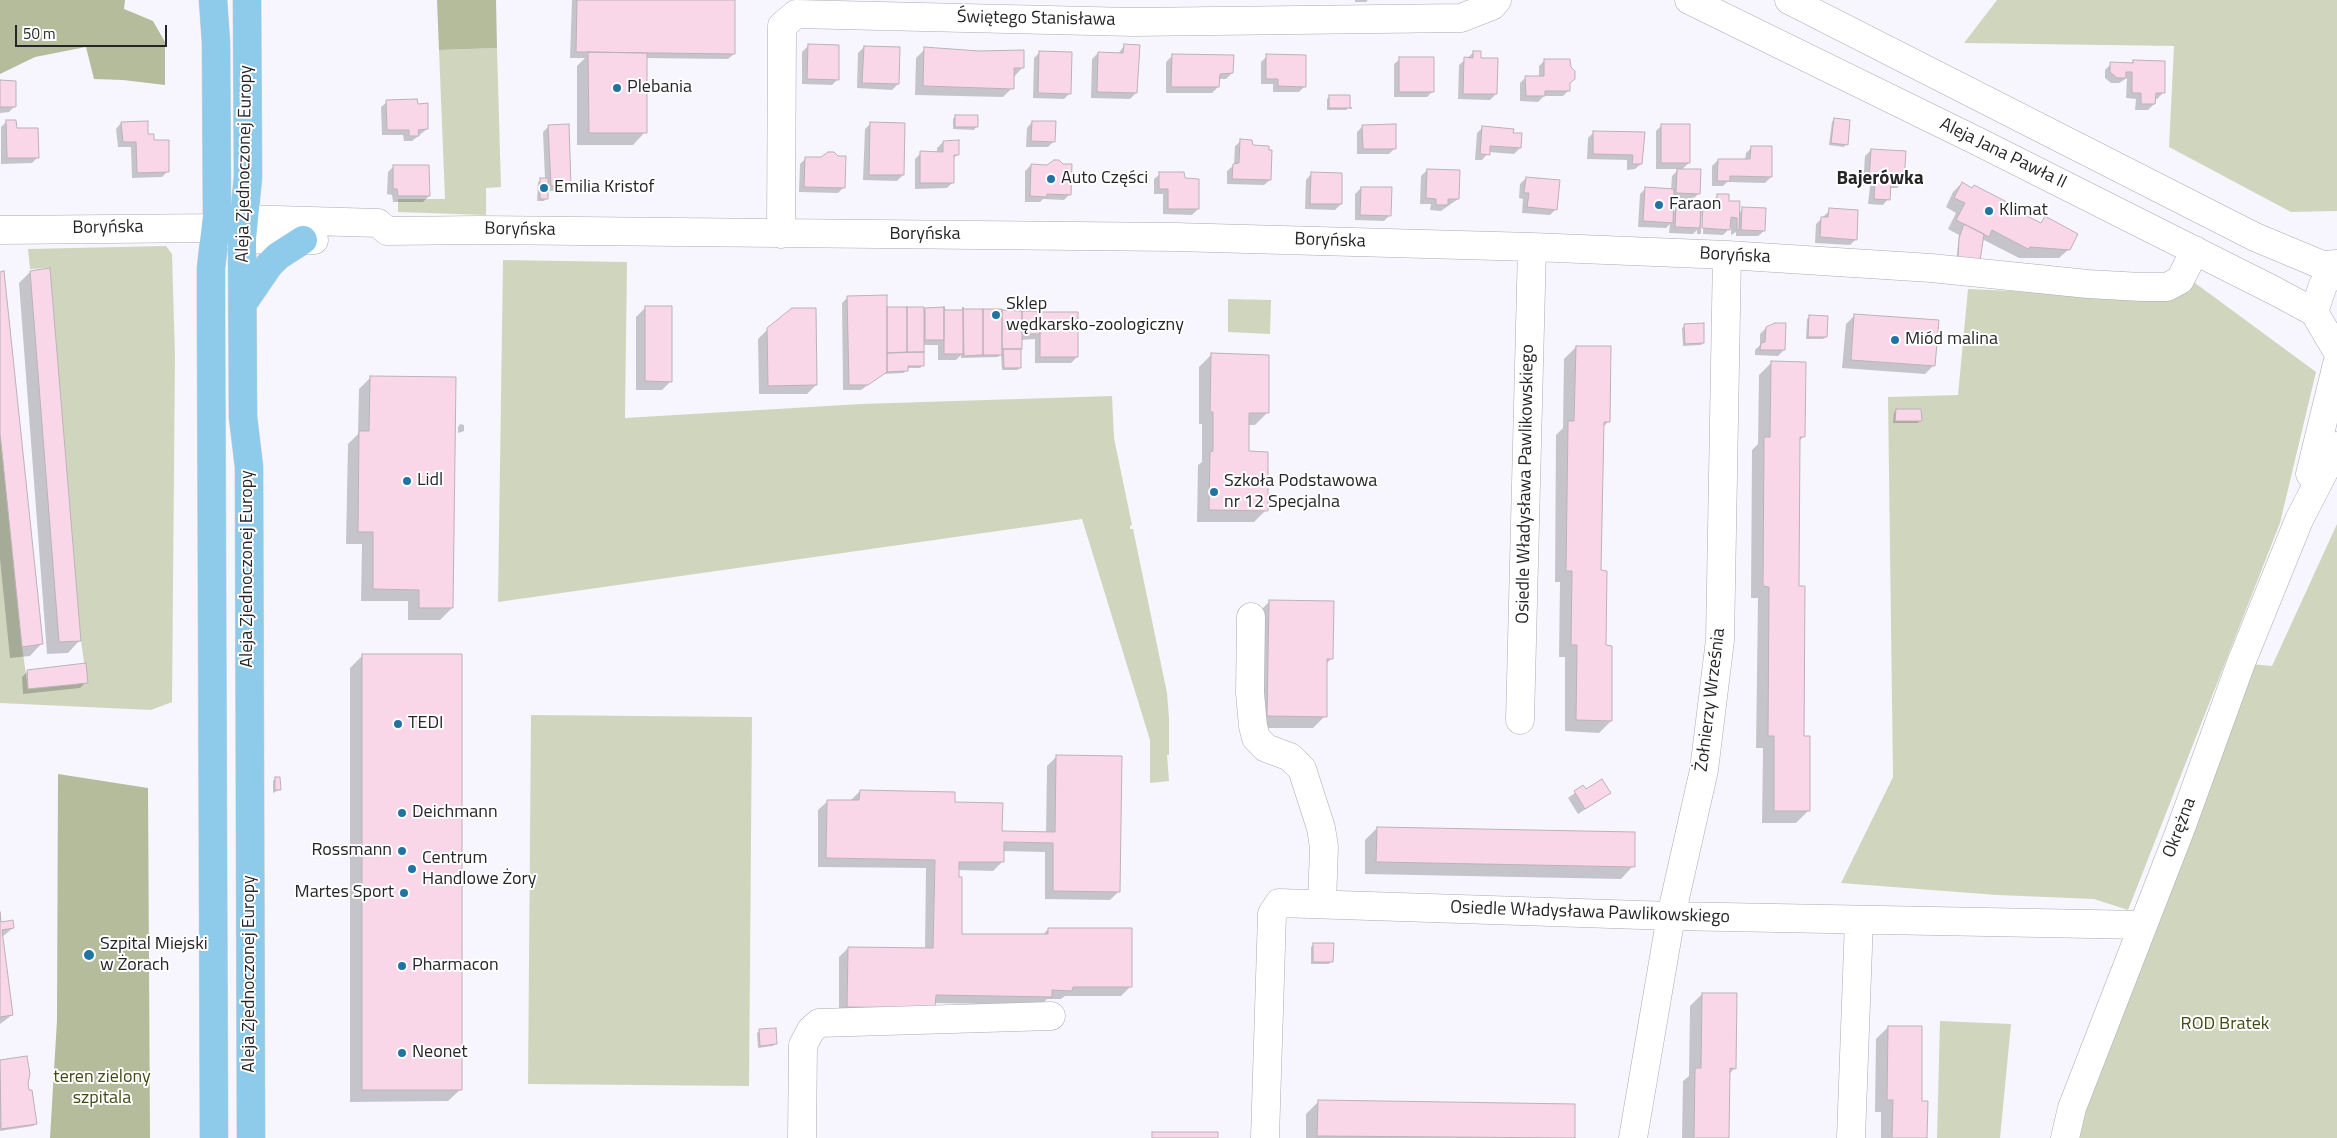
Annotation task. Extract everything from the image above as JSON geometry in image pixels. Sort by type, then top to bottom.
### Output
[{"type":"main road","name":"Aleja Zjednoczonej Europy","points":[[213,0],[216,42],[216,228],[211,268],[214,1138]]},
{"type":"main road","name":"Aleja Zjednoczonej Europy","points":[[247,0],[248,177],[243,229],[243,417],[249,467],[251,1138]]},
{"type":"main road","points":[[243,303],[269,265],[278,256],[304,240]]},
{"type":"street","name":"Świętego Stanisława","points":[[781,234],[782,26],[796,14],[1133,22],[1461,18],[1492,6],[1497,0]]},
{"type":"street","name":"Aleja Jana Pawła II","points":[[1689,0],[2195,250],[2314,312]]},
{"type":"street","points":[[1789,0],[2255,237],[2322,265],[2337,264]]},
{"type":"street","name":"Boryńska","points":[[0,230],[243,229],[378,223],[387,231],[1170,237],[1532,247],[1727,256],[1931,268],[2088,284],[2141,287],[2167,287],[2180,280],[2195,250]]},
{"type":"street","name":"Boryńska","points":[[243,229],[304,240],[377,242],[387,231]]},
{"type":"street","name":"Osiedle Władysława Pawlikowskiego","points":[[1520,720],[1532,247]]},
{"type":"street","name":"Żołnierzy Września","points":[[1634,1138],[1671,916],[1704,770],[1720,640],[1727,256]]},
{"type":"street","points":[[2337,268],[2323,285],[2314,312],[2337,351]]},
{"type":"street","name":"Okrężna","points":[[2299,520],[2337,364]]},
{"type":"street","name":"Okrężna","points":[[2065,1138],[2072,1108],[2144,925],[2241,663],[2299,520],[2337,446]]},
{"type":"street","points":[[1251,617],[1250,693],[1253,726],[1256,738],[1266,748],[1290,757],[1302,769],[1324,847],[1322,903]]},
{"type":"street","name":"Osiedle Władysława Pawlikowskiego","points":[[1265,1138],[1272,914],[1279,903],[1671,916],[2144,925]]},
{"type":"street","points":[[1851,1138],[1859,920]]},
{"type":"street","points":[[802,1138],[803,1045],[810,1030],[819,1023],[1051,1016]]},
{"type":"green space","points":[[0,0],[125,0],[124,9],[153,21],[165,42],[165,85],[94,79],[86,47],[35,57],[0,74]]},
{"type":"green space","points":[[437,0],[496,0],[497,48],[439,50]]},
{"type":"green space","points":[[1997,0],[2337,0],[2337,211],[2291,212],[2169,147],[2174,46],[1964,43]]},
{"type":"green space","points":[[497,48],[501,187],[486,188],[486,215],[398,212],[398,199],[445,199],[439,50]]},
{"type":"green space","points":[[166,246],[172,254],[175,355],[172,702],[151,710],[0,703],[0,433],[28,689],[87,683],[81,641],[50,268],[30,269],[28,249]]},
{"type":"green space","points":[[503,260],[627,262],[625,418],[861,404],[1112,396],[1114,438],[1132,525],[1130,529],[1133,529],[1167,693],[1169,781],[1150,783],[1150,740],[1082,519],[498,602]]},
{"type":"green space","points":[[2191,280],[2316,372],[2280,523],[2128,910],[2094,899],[1997,895],[1841,883],[1893,777],[1888,397],[1958,395],[1968,289],[2167,298]]},
{"type":"green space","points":[[1228,299],[1271,300],[1270,334],[1228,332]]},
{"type":"green space","name":"ROD Bratek","points":[[2337,524],[2337,1138],[2065,1138],[2241,663],[2272,666]]},
{"type":"green space","points":[[531,715],[752,717],[749,1086],[528,1084]]},
{"type":"green space","name":"teren zielony szpitala","points":[[58,774],[148,788],[150,1138],[50,1138],[57,1020]]},
{"type":"green space","points":[[1940,1021],[2011,1024],[2000,1138],[1937,1138]]},
{"type":"building","points":[[577,0],[735,0],[735,54],[576,52]]},
{"type":"building","points":[[808,44],[839,45],[839,80],[807,79]]},
{"type":"building","points":[[1124,44],[1140,45],[1137,93],[1097,92],[1098,52],[1123,53]]},
{"type":"building","points":[[864,46],[900,47],[899,84],[862,83]]},
{"type":"building","points":[[924,47],[979,51],[1024,50],[1024,68],[1014,68],[1014,89],[923,86]]},
{"type":"building","points":[[1039,51],[1072,52],[1071,94],[1038,93]]},
{"type":"building","points":[[1473,51],[1481,51],[1481,58],[1498,58],[1497,94],[1463,94],[1464,57],[1473,58]]},
{"type":"building","name":"Plebania","points":[[588,52],[647,53],[647,133],[589,133]]},
{"type":"building","points":[[1172,54],[1234,55],[1233,73],[1220,74],[1219,87],[1171,87]]},
{"type":"building","points":[[1266,54],[1306,55],[1306,87],[1278,86],[1278,79],[1266,79]]},
{"type":"building","points":[[1399,57],[1434,57],[1434,92],[1399,92]]},
{"type":"building","points":[[1544,59],[1570,59],[1571,67],[1575,71],[1575,79],[1570,83],[1570,91],[1545,91],[1545,96],[1526,96],[1525,76],[1544,76]]},
{"type":"building","points":[[2133,60],[2165,61],[2165,93],[2156,93],[2155,104],[2141,104],[2141,93],[2132,93],[2132,72],[2126,72],[2126,78],[2117,78],[2110,72],[2110,62],[2133,63]]},
{"type":"building","points":[[0,80],[16,81],[16,107],[0,107]]},
{"type":"building","points":[[1329,95],[1350,95],[1350,108],[1329,108]]},
{"type":"building","points":[[417,99],[418,104],[428,103],[428,129],[418,130],[419,136],[409,136],[409,130],[387,130],[386,100]]},
{"type":"building","points":[[955,115],[978,115],[978,127],[955,127]]},
{"type":"building","points":[[1834,118],[1850,120],[1848,145],[1831,143]]},
{"type":"building","points":[[6,120],[16,120],[17,128],[38,128],[39,158],[7,158]]},
{"type":"building","points":[[148,121],[148,134],[154,134],[154,140],[169,140],[169,172],[137,173],[136,142],[123,142],[121,122]]},
{"type":"building","points":[[1032,121],[1056,121],[1055,142],[1031,141]]},
{"type":"building","points":[[870,122],[905,123],[904,175],[869,175]]},
{"type":"building","points":[[569,124],[571,186],[551,186],[548,125]]},
{"type":"building","points":[[1396,124],[1396,149],[1363,149],[1362,125]]},
{"type":"building","points":[[1661,124],[1690,124],[1690,163],[1661,163]]},
{"type":"building","points":[[1482,126],[1514,129],[1513,133],[1522,133],[1521,148],[1490,146],[1490,155],[1480,154]]},
{"type":"building","points":[[1593,131],[1645,132],[1642,164],[1632,164],[1633,155],[1593,154]]},
{"type":"building","points":[[1240,139],[1252,140],[1253,145],[1269,146],[1269,150],[1272,150],[1271,180],[1232,179],[1233,164],[1239,163]]},
{"type":"building","points":[[959,140],[959,155],[954,155],[954,183],[920,183],[920,151],[943,152],[943,141]]},
{"type":"building","points":[[1751,146],[1772,146],[1772,177],[1730,176],[1730,181],[1717,181],[1718,159],[1750,159]]},
{"type":"building","points":[[1871,149],[1906,151],[1904,182],[1891,182],[1890,200],[1874,199],[1875,181],[1869,180]]},
{"type":"building","points":[[828,152],[834,152],[838,156],[846,156],[845,188],[804,187],[805,157],[821,157]]},
{"type":"building","name":"Auto Części","points":[[1054,160],[1059,160],[1063,164],[1072,164],[1071,195],[1047,194],[1047,197],[1030,196],[1031,164],[1047,165]]},
{"type":"building","points":[[393,165],[429,165],[430,196],[398,196],[397,189],[393,189]]},
{"type":"building","points":[[1427,169],[1460,170],[1459,199],[1448,199],[1448,205],[1436,205],[1436,199],[1426,198]]},
{"type":"building","points":[[1677,169],[1701,169],[1700,194],[1676,193]]},
{"type":"building","points":[[1159,172],[1184,172],[1185,178],[1199,179],[1199,209],[1168,209],[1168,189],[1159,189]]},
{"type":"building","points":[[1311,172],[1342,173],[1342,204],[1310,204]]},
{"type":"building","points":[[1526,177],[1560,180],[1557,210],[1527,207],[1529,193],[1524,193]]},
{"type":"building","name":"Emilia Kristof","points":[[540,178],[548,178],[548,199],[540,199]]},
{"type":"building","name":"Klimat","points":[[1962,182],[1972,188],[1974,185],[2007,202],[2005,205],[2041,223],[2045,216],[2078,234],[2070,250],[2030,247],[2028,249],[1992,230],[1989,237],[1956,220],[1965,203],[1954,198]]},
{"type":"building","points":[[1361,187],[1392,187],[1391,216],[1360,215]]},
{"type":"building","name":"Faraon","points":[[1645,187],[1674,189],[1673,223],[1643,221]]},
{"type":"building","points":[[1717,194],[1729,194],[1729,201],[1740,201],[1739,230],[1737,230],[1737,218],[1731,217],[1730,230],[1702,228],[1703,200],[1717,201]]},
{"type":"building","points":[[1685,199],[1701,200],[1700,228],[1675,227],[1676,207],[1684,208]]},
{"type":"building","points":[[1742,207],[1766,208],[1765,231],[1741,230]]},
{"type":"building","points":[[1829,208],[1858,210],[1857,240],[1820,237],[1821,217],[1828,217]]},
{"type":"building","points":[[1964,224],[1984,234],[1980,261],[1958,259],[1959,238]]},
{"type":"building","points":[[50,268],[81,641],[59,642],[30,271]]},
{"type":"building","points":[[4,271],[43,644],[22,647],[0,433],[0,272]]},
{"type":"building","points":[[887,295],[887,372],[868,385],[849,385],[847,296]]},
{"type":"building","points":[[645,306],[672,306],[672,382],[645,381]]},
{"type":"building","points":[[887,307],[907,307],[907,352],[887,353]]},
{"type":"building","points":[[907,307],[924,307],[924,352],[907,352]]},
{"type":"building","points":[[944,307],[944,340],[925,340],[925,308]]},
{"type":"building","points":[[944,307],[945,310],[962,310],[963,307],[963,354],[944,354]]},
{"type":"building","points":[[792,308],[816,308],[817,385],[768,386],[767,328]]},
{"type":"building","points":[[963,309],[983,309],[983,355],[964,356]]},
{"type":"building","points":[[983,309],[1002,309],[1002,355],[983,355]]},
{"type":"building","points":[[1002,310],[1022,311],[1022,349],[1002,349]]},
{"type":"building","points":[[1022,311],[1040,311],[1040,334],[1022,334]]},
{"type":"building","points":[[1040,312],[1078,312],[1078,357],[1040,357]]},
{"type":"building","name":"Miód malina","points":[[1854,314],[1939,320],[1935,366],[1851,360]]},
{"type":"building","points":[[1809,315],[1828,316],[1827,337],[1808,337]]},
{"type":"building","points":[[1704,323],[1704,343],[1685,344],[1684,324]]},
{"type":"building","points":[[1775,323],[1786,323],[1785,350],[1760,350],[1761,343],[1765,342],[1766,327]]},
{"type":"building","points":[[1576,346],[1611,346],[1610,422],[1604,422],[1601,570],[1607,571],[1606,645],[1612,646],[1612,721],[1576,720],[1577,645],[1571,645],[1572,571],[1566,571],[1568,421],[1574,421]]},
{"type":"building","points":[[1003,349],[1021,349],[1021,368],[1004,368]]},
{"type":"building","points":[[924,352],[924,366],[908,366],[908,371],[887,372],[887,353]]},
{"type":"building","points":[[1211,353],[1269,355],[1269,413],[1249,413],[1249,451],[1268,452],[1268,511],[1209,510],[1210,452],[1213,451],[1213,412],[1210,412]]},
{"type":"building","points":[[1771,361],[1806,362],[1805,437],[1800,437],[1799,586],[1805,586],[1804,736],[1810,736],[1810,811],[1774,811],[1774,736],[1768,736],[1769,587],[1763,586],[1764,437],[1770,437]]},
{"type":"building","name":"Lidl","points":[[370,376],[456,377],[453,608],[419,608],[419,590],[373,589],[373,532],[358,532],[359,431],[369,431]]},
{"type":"building","points":[[1896,409],[1921,409],[1922,421],[1895,421]]},
{"type":"building","points":[[1269,600],[1334,601],[1333,659],[1327,659],[1327,717],[1267,716]]},
{"type":"building","name":"Centrum Handlowe Żory","points":[[362,654],[462,654],[462,1090],[362,1090]]},
{"type":"building","points":[[86,663],[88,683],[28,689],[27,670]]},
{"type":"building","points":[[1056,755],[1122,756],[1120,892],[1053,891],[1053,843],[1004,842],[1004,862],[959,862],[959,877],[962,877],[962,934],[1048,934],[1048,928],[1132,928],[1132,987],[1073,987],[1072,991],[1052,990],[1052,997],[936,995],[935,1008],[847,1007],[848,947],[933,948],[935,860],[826,858],[827,800],[859,800],[860,790],[955,792],[955,802],[1003,803],[1002,831],[1055,832]]},
{"type":"building","points":[[275,777],[280,777],[281,790],[275,790]]},
{"type":"building","points":[[1602,779],[1611,793],[1585,809],[1574,791],[1583,785],[1586,789]]},
{"type":"building","points":[[1377,827],[1635,832],[1635,867],[1376,862]]},
{"type":"building","points":[[0,912],[1,922],[13,920],[14,928],[2,930],[13,1015],[0,1017]]},
{"type":"building","points":[[1313,943],[1334,943],[1333,962],[1313,962]]},
{"type":"building","points":[[1702,993],[1737,993],[1736,1069],[1730,1068],[1729,1138],[1694,1138],[1695,1068],[1701,1068]]},
{"type":"building","points":[[1888,1026],[1922,1026],[1922,1101],[1928,1101],[1927,1138],[1892,1138],[1893,1100],[1887,1100]]},
{"type":"building","points":[[776,1028],[777,1044],[760,1046],[759,1029]]},
{"type":"building","points":[[27,1056],[30,1074],[29,1090],[32,1090],[37,1124],[1,1129],[0,1060]]},
{"type":"building","points":[[1318,1100],[1575,1104],[1575,1138],[1317,1136]]},
{"type":"building","points":[[1152,1132],[1218,1132],[1218,1138],[1152,1138]]},
{"type":"place","name":"Plebania","points":[[617,88]]},
{"type":"place","name":"Auto Części","points":[[1051,179]]},
{"type":"place","name":"Emilia Kristof","points":[[544,188]]},
{"type":"place","name":"Faraon","points":[[1659,205]]},
{"type":"place","name":"Klimat","points":[[1989,211]]},
{"type":"place","name":"Sklep wędkarsko-zoologiczny","points":[[996,315]]},
{"type":"place","name":"Miód malina","points":[[1895,340]]},
{"type":"place","name":"Lidl","points":[[407,481]]},
{"type":"place","name":"Szkoła Podstawowa nr 12 Specjalna","points":[[1214,492]]},
{"type":"place","name":"TEDI","points":[[398,724]]},
{"type":"place","name":"Deichmann","points":[[402,813]]},
{"type":"place","name":"Rossmann","points":[[402,851]]},
{"type":"place","name":"Centrum Handlowe Żory","points":[[412,869]]},
{"type":"place","name":"Martes Sport","points":[[404,893]]},
{"type":"place","name":"Szpital Miejski w Żorach","points":[[89,955]]},
{"type":"place","name":"Pharmacon","points":[[402,966]]},
{"type":"place","name":"Neonet","points":[[402,1053]]},
{"type":"district","name":"Bajerówka","points":[[1880,179]]}]
